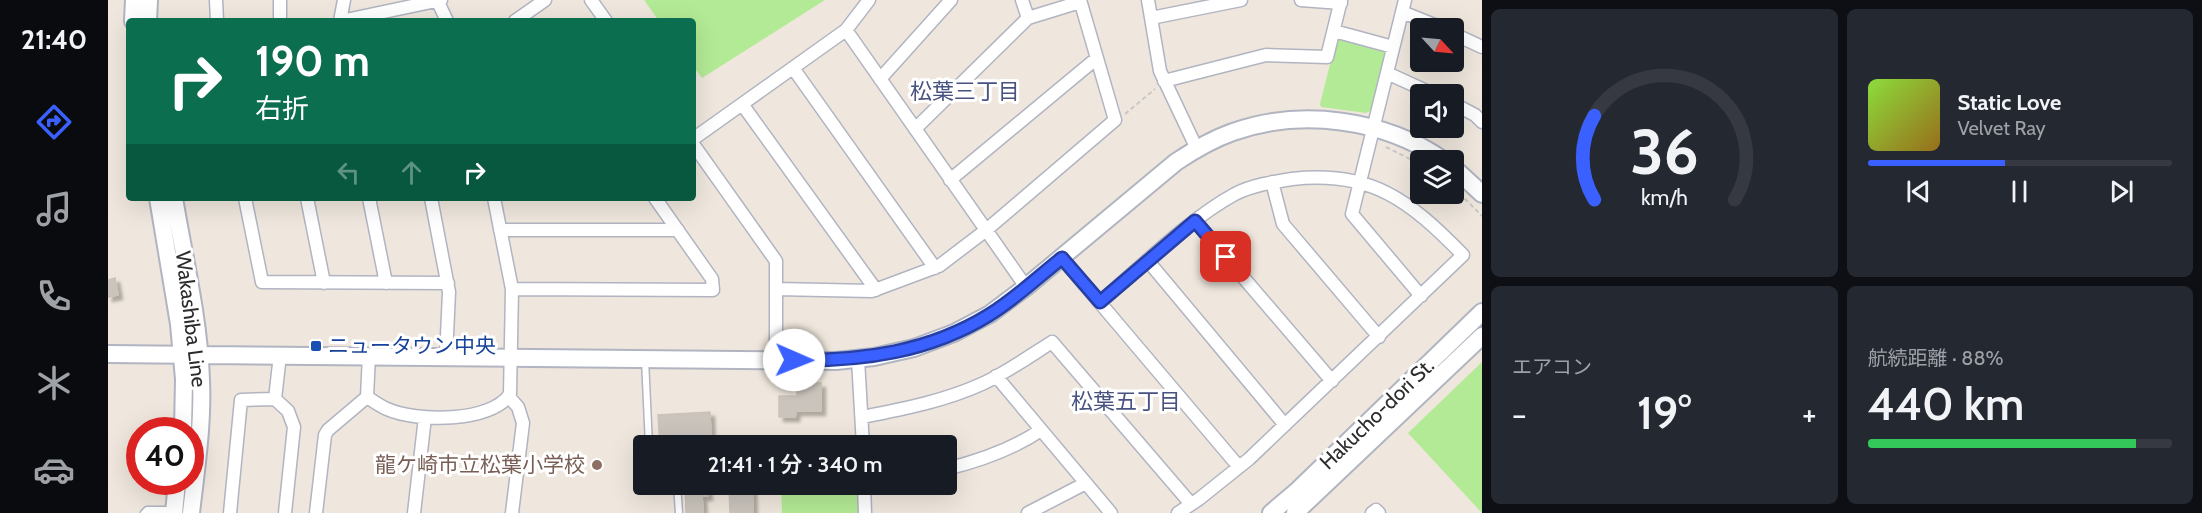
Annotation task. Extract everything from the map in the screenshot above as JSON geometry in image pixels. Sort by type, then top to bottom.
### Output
[{"type":"street","points":[[133,18],[134,0]]},
{"type":"street","points":[[148,18],[149,0]]},
{"type":"street","points":[[216,0],[217,18]]},
{"type":"street","points":[[279,18],[280,0]]},
{"type":"street","points":[[341,18],[344,0]]},
{"type":"street","points":[[524,18],[545,0]]},
{"type":"street","points":[[591,0],[604,18]]},
{"type":"street","points":[[696,137],[846,30],[868,0]]},
{"type":"street","points":[[880,79],[951,0]]},
{"type":"street","points":[[1022,0],[1028,18]]},
{"type":"street","points":[[1148,0],[1160,71],[1197,149]]},
{"type":"street","points":[[1151,18],[1241,0]]},
{"type":"street","points":[[1164,81],[1266,55],[1327,57],[1341,1],[1301,0]]},
{"type":"street","points":[[352,18],[402,5],[440,1],[446,18]]},
{"type":"street","points":[[776,289],[876,290],[934,268],[986,231],[1115,120],[1080,1],[1028,18],[915,129]]},
{"type":"street","points":[[1421,296],[1352,214],[1404,6],[1425,18]]},
{"type":"street","points":[[846,30],[1026,287]]},
{"type":"street","points":[[1334,31],[1393,47]]},
{"type":"street","points":[[1464,39],[1482,47]]},
{"type":"street","points":[[950,180],[1097,57]]},
{"type":"street","points":[[793,68],[934,268]]},
{"type":"street","points":[[1387,73],[1411,84]]},
{"type":"street","points":[[742,104],[876,290]]},
{"type":"street","points":[[1464,109],[1482,122]]},
{"type":"street","points":[[108,354],[858,359],[914,348],[944,337],[990,314],[1062,258],[1155,179],[1197,149],[1232,132],[1285,120],[1331,121],[1373,128],[1400,137],[1424,150]]},
{"type":"street","points":[[696,148],[776,261],[776,360]]},
{"type":"street","points":[[1464,177],[1482,194]]},
{"type":"street","points":[[1100,302],[1195,221],[1237,193],[1272,182],[1305,178],[1359,182],[1398,198],[1410,206],[1432,222],[1463,255],[1239,467],[1178,513]]},
{"type":"street","points":[[1272,182],[1283,224],[1378,337]]},
{"type":"street","name":"Wakashiba Line","points":[[158,201],[179,324],[185,417]]},
{"type":"street","name":"Wakashiba Line","points":[[174,201],[200,354],[201,417],[191,513]]},
{"type":"street","points":[[246,201],[262,282],[448,284]]},
{"type":"street","points":[[308,201],[324,283]]},
{"type":"street","points":[[370,201],[387,283]]},
{"type":"street","points":[[432,201],[449,292],[446,357]]},
{"type":"street","points":[[367,397],[388,410],[425,417],[456,417],[479,414],[502,404],[509,397],[512,289],[495,201]]},
{"type":"street","points":[[512,289],[713,290],[712,279],[657,201]]},
{"type":"street","points":[[1195,221],[1332,381]]},
{"type":"street","points":[[500,230],[678,230]]},
{"type":"street","points":[[1062,258],[1239,467]]},
{"type":"street","points":[[1148,261],[1285,425]]},
{"type":"street","name":"Hakucho-dori St.","points":[[1270,513],[1298,490],[1482,312]]},
{"type":"street","name":"Hakucho-dori St.","points":[[1295,513],[1482,336]]},
{"type":"street","points":[[861,417],[925,404],[958,393],[996,376],[1052,342],[1191,504]]},
{"type":"street","points":[[275,399],[280,355]]},
{"type":"street","points":[[316,513],[325,435],[367,397],[369,355]]},
{"type":"street","points":[[858,359],[862,435]]},
{"type":"street","points":[[996,376],[1111,513]]},
{"type":"street","points":[[509,397],[518,407],[523,423],[512,513]]},
{"type":"street","points":[[230,513],[242,400],[275,399],[288,411],[294,427],[285,513]]},
{"type":"street","points":[[414,513],[425,417]]},
{"type":"street","points":[[957,466],[992,455],[1041,430]]},
{"type":"street","points":[[1028,513],[1086,483]]},
{"type":"street","points":[[174,512],[176,495]]},
{"type":"street","points":[[865,513],[866,495]]},
{"type":"street","points":[[1372,513],[1376,510],[1379,513]]},
{"type":"lane","points":[[645,359],[648,435]]},
{"type":"lane","points":[[678,495],[679,513]]},
{"type":"lane","points":[[144,513],[147,510],[174,512]]},
{"type":"path","points":[[1115,120],[1164,81]]},
{"type":"path","points":[[1386,147],[1410,159]]},
{"type":"path","points":[[1464,198],[1482,216]]},
{"type":"green space","points":[[644,0],[825,0],[702,78],[696,70],[696,18],[657,18]]},
{"type":"green space","points":[[1341,37],[1383,48],[1386,55],[1372,110],[1366,113],[1321,107],[1320,104],[1336,40]]},
{"type":"green space","points":[[1482,362],[1482,513],[1408,433]]},
{"type":"green space","points":[[781,495],[860,495],[861,513],[782,513]]},
{"type":"building","points":[[115,278],[118,295],[108,297],[108,280]]},
{"type":"building","points":[[807,383],[821,383],[821,411],[796,411],[795,417],[779,417],[779,396],[797,396],[797,388],[807,388]]},
{"type":"building","points":[[710,412],[711,435],[659,435],[658,415]]},
{"type":"building","points":[[685,495],[708,495],[702,496],[703,513],[686,513]]},
{"type":"building","points":[[729,495],[752,495],[753,513],[730,513]]},
{"type":"place","name":"ニュータウン中央","points":[[316,346]]},
{"type":"place","name":"龍ケ崎市立松葉小学校","points":[[597,465]]},
{"type":"district","name":"松葉三丁目","points":[[965,91]]},
{"type":"district","name":"松葉五丁目","points":[[1126,401]]},
{"type":"route","points":[[794,360],[836,361],[874,357],[934,341],[974,324],[990,314],[1062,258],[1100,302],[1195,221],[1226,257]]}]
